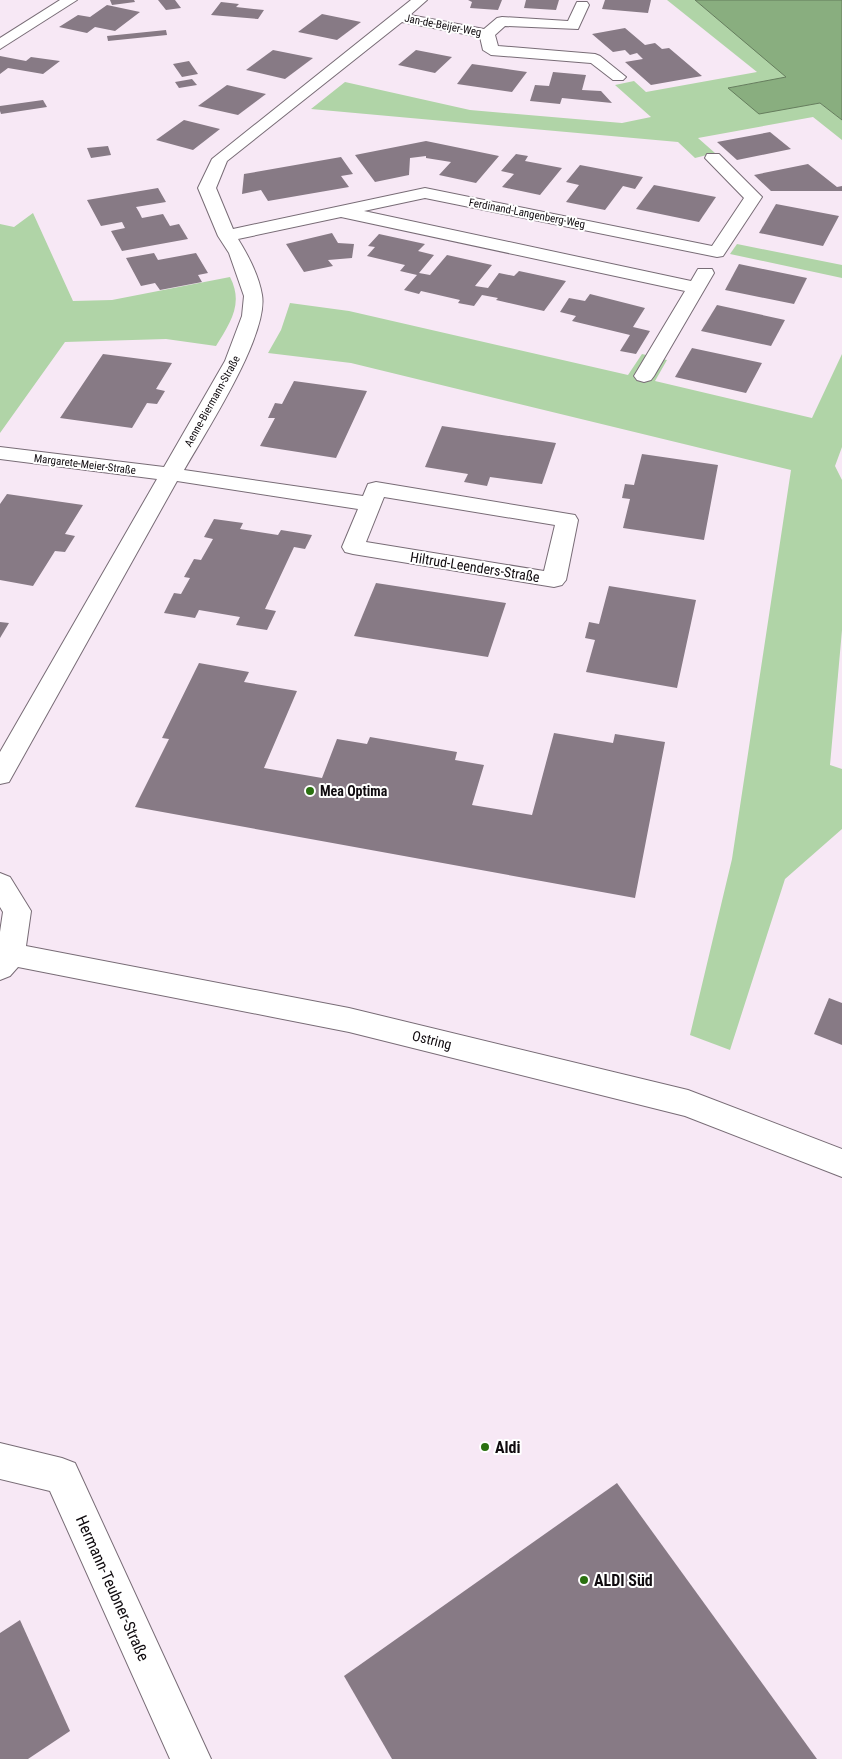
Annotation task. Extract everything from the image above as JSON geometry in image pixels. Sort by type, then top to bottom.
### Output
[{"type":"street","points":[[0,44],[70,0]]},
{"type":"street","name":"Aenne-Biermann-Straße","points":[[0,775],[235,360],[252,316],[253,296],[238,253],[227,236],[207,188],[220,159],[420,0]]},
{"type":"street","points":[[566,56],[573,26],[582,5]]},
{"type":"street","name":"Jan-de-Beijer-Weg","points":[[399,17],[487,34]]},
{"type":"street","name":"Jan-de-Beijer-Weg","points":[[487,34],[502,20],[573,26]]},
{"type":"street","name":"Jan-de-Beijer-Weg","points":[[487,34],[492,50],[595,59],[618,77]]},
{"type":"street","points":[[644,376],[717,252],[753,197],[713,158]]},
{"type":"street","name":"Ferdinand-Langenberg-Weg","points":[[227,236],[425,193],[515,230],[696,288]]},
{"type":"street","name":"Ferdinand-Langenberg-Weg","points":[[336,211],[717,252]]},
{"type":"street","name":"Margarete-Meier-Straße","points":[[0,453],[171,474]]},
{"type":"street","points":[[171,474],[371,504]]},
{"type":"street","name":"Hiltrud-Leenders-Straße","points":[[376,489],[567,520],[554,580],[353,547],[371,504],[376,489]]},
{"type":"street","points":[[0,884],[17,911],[5,961]]},
{"type":"street","name":"Ostring","points":[[5,961],[349,1020],[688,1103],[842,1163]]},
{"type":"street","name":"Hermann-Teubner-Straße","points":[[0,1462],[62,1476],[186,1757]]},
{"type":"shaded area","points":[[667,0],[695,0],[787,77],[729,88],[759,113],[820,103],[842,120],[842,140],[813,117],[698,138],[715,153],[695,158],[678,142],[311,109],[345,82],[470,110],[622,123],[651,117],[615,85],[634,81],[646,92],[757,72]]},
{"type":"shaded area","points":[[695,0],[842,0],[842,120],[820,103],[759,114],[728,88],[786,77]]},
{"type":"shaded area","points":[[33,213],[73,301],[112,300],[230,277],[236,296],[235,305],[230,321],[216,346],[166,339],[65,342],[0,433],[0,224],[14,227]]},
{"type":"shaded area","points":[[737,244],[842,265],[842,278],[730,254]]},
{"type":"shaded area","points":[[290,303],[349,311],[628,375],[642,354],[667,360],[655,381],[812,418],[842,354],[842,447],[835,466],[842,480],[842,630],[830,765],[842,769],[842,829],[785,879],[730,1050],[690,1035],[732,859],[791,470],[351,363],[268,353],[281,330]]},
{"type":"building","points":[[110,0],[134,0],[135,2],[112,5]]},
{"type":"building","points":[[158,0],[175,0],[181,8],[166,10]]},
{"type":"building","points":[[468,0],[502,0],[498,10],[470,8],[472,2]]},
{"type":"building","points":[[526,0],[559,0],[556,10],[524,8]]},
{"type":"building","points":[[605,0],[651,0],[648,13],[602,9]]},
{"type":"building","points":[[221,2],[239,4],[236,7],[264,10],[258,19],[211,15]]},
{"type":"building","points":[[107,5],[140,12],[115,31],[95,27],[87,33],[59,27],[78,15],[90,17]]},
{"type":"building","points":[[322,14],[361,22],[337,40],[298,32]]},
{"type":"building","points":[[625,28],[645,45],[655,43],[662,49],[669,48],[702,76],[651,85],[625,62],[643,59],[637,53],[630,55],[625,50],[613,52],[592,34]]},
{"type":"building","points":[[166,30],[167,35],[108,41],[107,36]]},
{"type":"building","points":[[273,50],[313,58],[285,79],[246,70]]},
{"type":"building","points":[[416,50],[452,57],[435,73],[398,65]]},
{"type":"building","points":[[0,56],[26,61],[31,57],[60,61],[43,74],[8,68],[0,74]]},
{"type":"building","points":[[189,61],[198,74],[182,77],[173,64]]},
{"type":"building","points":[[472,64],[527,72],[512,92],[457,84]]},
{"type":"building","points":[[553,72],[586,75],[582,90],[601,91],[612,103],[562,98],[560,104],[530,101],[535,85],[549,86]]},
{"type":"building","points":[[192,79],[197,85],[179,88],[175,82]]},
{"type":"building","points":[[227,85],[266,94],[238,115],[198,106]]},
{"type":"building","points":[[43,100],[47,107],[1,114],[0,111],[0,106]]},
{"type":"building","points":[[184,120],[220,129],[193,150],[156,140]]},
{"type":"building","points":[[770,132],[791,149],[737,160],[717,142]]},
{"type":"building","points":[[426,141],[499,156],[476,183],[439,175],[451,162],[426,158],[426,156],[410,158],[409,175],[375,182],[355,155]]},
{"type":"building","points":[[108,146],[111,155],[91,158],[87,148]]},
{"type":"building","points":[[516,154],[528,156],[525,161],[562,168],[540,195],[502,187],[514,174],[501,171]]},
{"type":"building","points":[[341,157],[353,174],[341,176],[349,187],[268,201],[261,190],[242,194],[244,174]]},
{"type":"building","points":[[808,164],[837,187],[842,186],[842,191],[771,191],[754,175]]},
{"type":"building","points":[[580,165],[643,177],[635,189],[623,186],[605,210],[566,202],[579,185],[566,182]]},
{"type":"building","points":[[654,185],[716,197],[699,222],[636,209]]},
{"type":"building","points":[[158,188],[166,202],[136,207],[142,218],[163,214],[170,226],[179,224],[188,239],[122,251],[111,231],[125,228],[122,222],[101,226],[87,200]]},
{"type":"building","points":[[776,204],[839,216],[823,246],[759,233]]},
{"type":"building","points":[[332,233],[338,243],[354,244],[352,258],[328,260],[333,266],[304,272],[286,244]]},
{"type":"building","points":[[379,234],[425,244],[418,251],[434,255],[419,273],[430,275],[447,255],[492,265],[475,286],[488,288],[499,273],[514,276],[519,271],[566,281],[544,311],[482,295],[474,306],[458,303],[460,300],[421,291],[419,294],[404,290],[417,275],[400,271],[405,265],[367,256],[375,247],[368,246]]},
{"type":"building","points":[[154,253],[158,260],[196,253],[208,273],[198,275],[202,282],[160,290],[155,283],[141,286],[126,258]]},
{"type":"building","points":[[739,264],[807,278],[794,304],[725,290]]},
{"type":"building","points":[[590,294],[645,308],[633,327],[650,331],[636,354],[620,351],[630,335],[572,321],[576,316],[560,312],[569,298],[585,301]]},
{"type":"building","points":[[717,305],[785,320],[771,346],[701,331]]},
{"type":"building","points":[[692,348],[762,363],[746,393],[675,377]]},
{"type":"building","points":[[103,354],[172,363],[156,389],[165,391],[157,404],[147,403],[132,428],[60,418]]},
{"type":"building","points":[[294,381],[367,391],[336,458],[260,446],[275,418],[268,418],[275,403],[282,404]]},
{"type":"building","points":[[442,426],[556,443],[542,484],[490,477],[487,486],[464,482],[468,474],[425,467]]},
{"type":"building","points":[[642,454],[718,465],[704,540],[623,528],[630,499],[622,498],[625,484],[634,485]]},
{"type":"building","points":[[7,494],[83,505],[65,534],[75,536],[65,552],[55,551],[33,586],[0,580],[0,504]]},
{"type":"building","points":[[214,519],[243,523],[240,529],[278,535],[281,530],[312,535],[305,549],[294,547],[265,609],[276,611],[267,630],[236,625],[240,617],[199,610],[195,618],[164,613],[174,593],[181,594],[190,578],[184,577],[194,559],[201,560],[213,539],[204,537]]},
{"type":"building","points":[[376,583],[506,603],[488,657],[354,636]]},
{"type":"building","points":[[609,586],[696,600],[677,688],[586,672],[595,640],[585,638],[589,622],[599,624]]},
{"type":"building","points":[[0,622],[9,623],[0,638]]},
{"type":"building","name":"Mea Optima","points":[[199,663],[249,672],[244,682],[297,691],[264,768],[322,778],[337,739],[367,744],[370,737],[457,752],[455,760],[484,765],[472,805],[532,815],[554,733],[613,743],[615,734],[665,742],[635,898],[135,807],[169,739],[162,738]]},
{"type":"building","points":[[829,998],[842,1003],[842,1045],[814,1034]]},
{"type":"building","name":"ALDI Süd","points":[[617,1483],[817,1759],[392,1759],[344,1676]]},
{"type":"building","points":[[20,1620],[70,1731],[28,1759],[0,1759],[0,1633]]},
{"type":"place","name":"Mea Optima","points":[[310,791]]},
{"type":"place","name":"Aldi","points":[[485,1447]]},
{"type":"place","name":"ALDI Süd","points":[[584,1580]]}]
